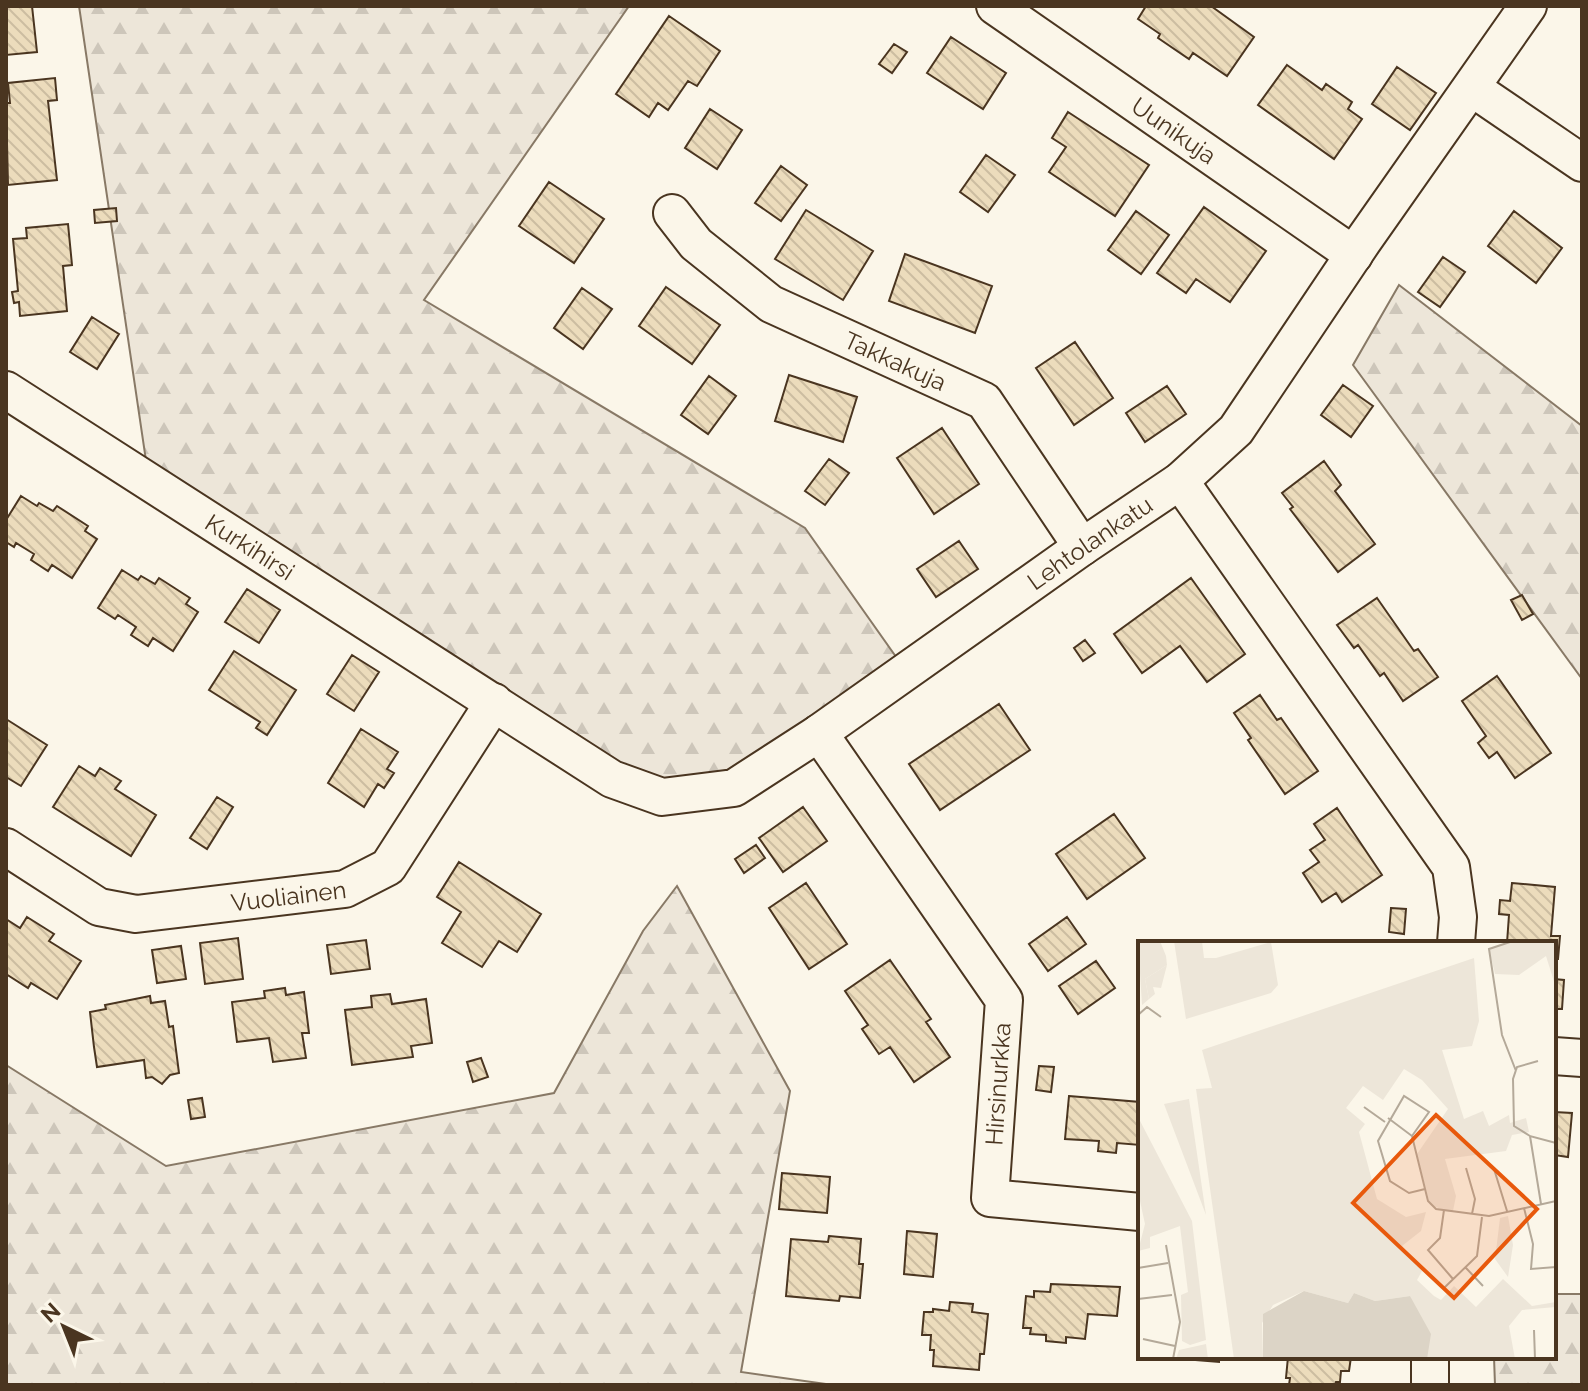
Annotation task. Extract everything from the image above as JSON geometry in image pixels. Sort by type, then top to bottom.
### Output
[{"type":"street","name":"Uunikuja","points":[[995,6],[1354,255]]},
{"type":"street","name":"Lehtolankatu","points":[[494,702],[612,779],[662,797],[734,788],[819,733],[1180,481],[1236,430],[1528,6]]},
{"type":"street","points":[[1472,88],[1582,163]]},
{"type":"street","name":"Takkakuja","points":[[672,213],[696,244],[771,304],[984,401],[1082,547]]},
{"type":"street","name":"Kurkihirsi","points":[[6,390],[494,702]]},
{"type":"street","points":[[1180,481],[1451,867],[1458,917],[1456,941]]},
{"type":"street","name":"Vuoliainen","points":[[6,847],[99,907],[136,914],[345,889],[388,867],[494,702]]},
{"type":"street","name":"Hirsinurkka","points":[[819,733],[1004,1000],[990,1198],[1138,1212]]},
{"type":"street","points":[[1556,1056],[1582,1058]]},
{"type":"street","points":[[1430,1359],[1430,1385]]},
{"type":"green space","points":[[79,6],[629,6],[424,300],[805,528],[906,671],[734,788],[662,797],[149,481]]},
{"type":"green space","points":[[1399,285],[1582,426],[1582,679],[1353,365]]},
{"type":"green space","points":[[677,886],[790,1091],[741,1372],[833,1385],[6,1385],[6,1065],[166,1166],[554,1093],[643,931]]},
{"type":"green space","points":[[1556,1294],[1582,1294],[1582,1385],[1495,1385],[1494,1359],[1556,1359]]},
{"type":"building","points":[[6,6],[32,6],[37,52],[6,55]]},
{"type":"building","points":[[1146,6],[1211,6],[1254,37],[1227,76],[1193,53],[1189,59],[1158,38],[1160,34],[1138,19]]},
{"type":"building","points":[[669,16],[720,51],[697,86],[688,81],[668,110],[658,103],[649,117],[616,94]]},
{"type":"building","points":[[951,37],[1006,73],[983,109],[927,73]]},
{"type":"building","points":[[894,44],[907,52],[892,73],[879,64]]},
{"type":"building","points":[[1287,65],[1322,90],[1326,84],[1352,102],[1348,109],[1362,119],[1334,159],[1258,105]]},
{"type":"building","points":[[1397,67],[1436,93],[1410,130],[1372,104]]},
{"type":"building","points":[[55,78],[57,100],[48,101],[57,180],[8,185],[8,83]]},
{"type":"building","points":[[710,109],[742,130],[717,169],[685,148]]},
{"type":"building","points":[[1068,112],[1149,165],[1115,216],[1049,172],[1066,147],[1052,138]]},
{"type":"building","points":[[986,155],[1015,175],[988,212],[960,192]]},
{"type":"building","points":[[781,166],[807,185],[781,221],[755,203]]},
{"type":"building","points":[[549,182],[604,219],[574,263],[519,226]]},
{"type":"building","points":[[1204,207],[1266,251],[1230,302],[1196,279],[1186,293],[1157,273]]},
{"type":"building","points":[[116,208],[117,221],[95,223],[94,210]]},
{"type":"building","points":[[806,210],[873,251],[843,300],[775,259]]},
{"type":"building","points":[[1136,211],[1169,235],[1141,274],[1108,250]]},
{"type":"building","points":[[1514,211],[1562,248],[1536,283],[1488,246]]},
{"type":"building","points":[[68,224],[72,265],[63,266],[67,311],[20,316],[19,302],[14,303],[12,292],[18,291],[13,239],[27,238],[26,228]]},
{"type":"building","points":[[905,254],[992,286],[975,333],[889,301]]},
{"type":"building","points":[[1443,257],[1465,272],[1440,307],[1418,292]]},
{"type":"building","points":[[666,287],[720,325],[692,364],[639,326]]},
{"type":"building","points":[[582,288],[612,309],[583,349],[554,328]]},
{"type":"building","points":[[92,317],[119,334],[97,369],[70,352]]},
{"type":"building","points":[[1075,342],[1113,398],[1074,425],[1036,368]]},
{"type":"building","points":[[789,375],[857,397],[843,442],[775,421]]},
{"type":"building","points":[[709,376],[736,396],[708,434],[681,415]]},
{"type":"building","points":[[1343,385],[1373,406],[1351,437],[1321,415]]},
{"type":"building","points":[[1167,386],[1186,414],[1145,442],[1126,413]]},
{"type":"building","points":[[942,428],[979,484],[934,514],[897,458]]},
{"type":"building","points":[[829,459],[849,473],[825,505],[805,491]]},
{"type":"building","points":[[1324,461],[1341,485],[1335,491],[1375,544],[1338,572],[1290,509],[1293,507],[1282,493]]},
{"type":"building","points":[[21,496],[53,511],[57,506],[88,526],[85,531],[97,539],[72,578],[52,565],[48,571],[31,560],[34,554],[16,543],[14,547],[6,542],[6,520]]},
{"type":"building","points":[[959,541],[978,569],[936,597],[917,569]]},
{"type":"building","points":[[122,570],[138,580],[141,576],[155,584],[159,578],[190,598],[186,604],[198,612],[173,651],[153,638],[148,646],[131,635],[136,627],[118,615],[115,619],[98,608]]},
{"type":"building","points":[[1191,578],[1245,654],[1207,682],[1180,646],[1142,673],[1114,634]]},
{"type":"building","points":[[247,589],[280,610],[259,643],[225,622]]},
{"type":"building","points":[[1522,595],[1533,614],[1522,620],[1511,600]]},
{"type":"building","points":[[1377,598],[1414,651],[1418,649],[1438,677],[1403,701],[1384,673],[1380,676],[1358,645],[1354,648],[1337,625]]},
{"type":"building","points":[[1085,640],[1095,653],[1083,661],[1074,648]]},
{"type":"building","points":[[234,651],[296,690],[267,735],[256,728],[260,722],[209,690]]},
{"type":"building","points":[[352,655],[379,672],[354,711],[327,694]]},
{"type":"building","points":[[1497,676],[1551,753],[1515,778],[1497,752],[1489,758],[1478,743],[1486,736],[1462,701]]},
{"type":"building","points":[[1260,695],[1277,720],[1281,718],[1318,771],[1285,794],[1248,740],[1251,738],[1234,713]]},
{"type":"building","points":[[999,704],[1030,750],[940,810],[909,764]]},
{"type":"building","points":[[6,719],[47,745],[21,786],[6,777]]},
{"type":"building","points":[[361,729],[398,752],[387,769],[394,773],[384,788],[378,784],[364,807],[328,783]]},
{"type":"building","points":[[79,766],[95,776],[100,768],[121,781],[115,789],[156,815],[131,856],[53,807]]},
{"type":"building","points":[[217,797],[233,807],[207,849],[190,838]]},
{"type":"building","points":[[803,807],[827,841],[783,872],[759,838]]},
{"type":"building","points":[[1337,808],[1382,875],[1342,902],[1336,893],[1322,902],[1303,873],[1319,862],[1310,850],[1325,840],[1314,824]]},
{"type":"building","points":[[1114,814],[1145,858],[1087,899],[1056,854]]},
{"type":"building","points":[[756,845],[765,858],[744,873],[735,859]]},
{"type":"building","points":[[459,862],[541,914],[517,952],[499,941],[482,967],[442,943],[461,912],[437,897]]},
{"type":"building","points":[[806,883],[847,944],[809,969],[769,908]]},
{"type":"building","points":[[1512,883],[1555,887],[1551,936],[1560,936],[1558,959],[1556,941],[1507,941],[1509,915],[1499,914],[1500,900],[1510,901]]},
{"type":"building","points":[[1391,908],[1406,909],[1404,934],[1389,932]]},
{"type":"building","points":[[27,917],[54,934],[49,941],[81,961],[57,999],[31,983],[28,988],[6,974],[6,919],[20,928]]},
{"type":"building","points":[[1067,917],[1086,944],[1048,971],[1029,944]]},
{"type":"building","points":[[238,938],[243,979],[205,984],[200,943]]},
{"type":"building","points":[[366,940],[370,969],[331,974],[327,945]]},
{"type":"building","points":[[181,946],[186,979],[157,983],[152,950]]},
{"type":"building","points":[[890,960],[931,1019],[926,1022],[950,1057],[914,1082],[890,1047],[879,1054],[862,1029],[868,1025],[845,991]]},
{"type":"building","points":[[1096,961],[1115,988],[1078,1014],[1059,986]]},
{"type":"building","points":[[1556,979],[1564,980],[1562,1009],[1556,1009]]},
{"type":"building","points":[[285,988],[286,995],[304,992],[309,1033],[302,1033],[306,1058],[273,1062],[269,1038],[237,1042],[232,1002],[265,998],[264,991]]},
{"type":"building","points":[[390,994],[392,1004],[426,999],[432,1043],[411,1046],[413,1057],[352,1065],[345,1010],[372,1007],[371,996]]},
{"type":"building","points":[[150,996],[151,1003],[165,1001],[169,1027],[173,1026],[179,1073],[170,1075],[162,1084],[152,1077],[146,1078],[144,1060],[97,1067],[94,1047],[90,1012],[106,1009],[105,1005]]},
{"type":"building","points":[[481,1058],[488,1077],[473,1082],[467,1062]]},
{"type":"building","points":[[1039,1066],[1054,1067],[1051,1092],[1036,1090]]},
{"type":"building","points":[[1069,1096],[1138,1102],[1138,1145],[1117,1143],[1116,1153],[1098,1151],[1099,1141],[1065,1139]]},
{"type":"building","points":[[202,1098],[205,1117],[191,1119],[188,1100]]},
{"type":"building","points":[[1556,1112],[1572,1113],[1568,1157],[1556,1155]]},
{"type":"building","points":[[782,1173],[830,1177],[827,1213],[779,1209]]},
{"type":"building","points":[[907,1231],[937,1234],[933,1277],[904,1274]]},
{"type":"building","points":[[829,1236],[861,1239],[859,1264],[863,1264],[860,1298],[840,1296],[839,1301],[786,1296],[791,1239],[828,1242]]},
{"type":"building","points":[[1051,1284],[1120,1287],[1117,1316],[1088,1314],[1085,1339],[1066,1337],[1066,1343],[1046,1341],[1046,1335],[1030,1334],[1031,1328],[1023,1328],[1026,1296],[1034,1297],[1034,1291],[1050,1292]]},
{"type":"building","points":[[950,1302],[973,1304],[972,1312],[988,1314],[979,1370],[933,1366],[931,1335],[922,1335],[924,1312],[933,1312],[933,1309],[949,1311]]},
{"type":"building","points":[[1182,1359],[1219,1359],[1219,1362]]},
{"type":"building","points":[[1288,1359],[1351,1359],[1349,1371],[1341,1371],[1340,1382],[1335,1385],[1289,1385],[1290,1378],[1286,1378]]}]
